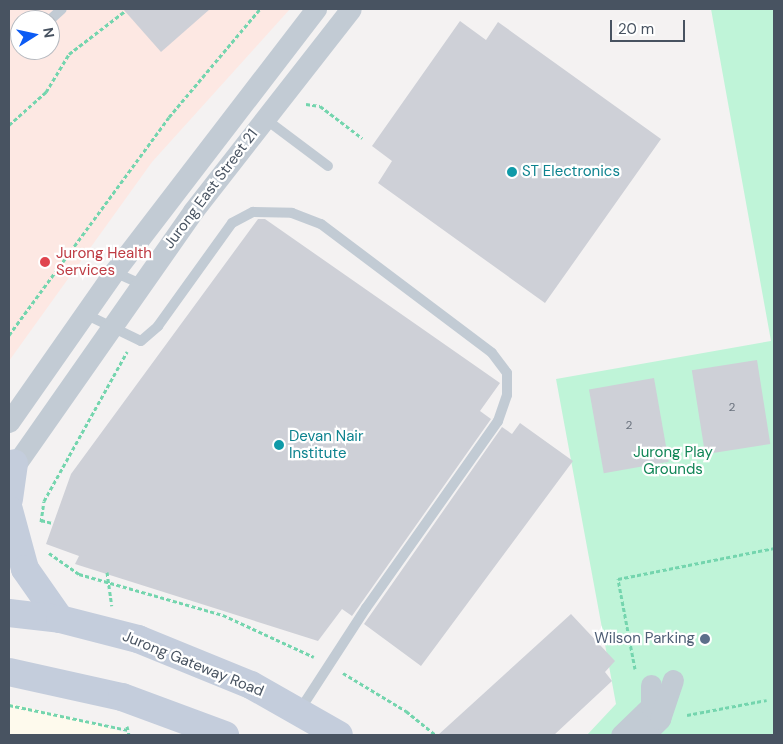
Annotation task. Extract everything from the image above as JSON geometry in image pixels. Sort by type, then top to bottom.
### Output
[{"type":"main road","points":[[9,499],[12,468]]},
{"type":"main road","points":[[9,510],[26,569],[60,619]]},
{"type":"main road","name":"Jurong Gateway Road","points":[[9,613],[60,619],[138,639],[251,685],[338,735]]},
{"type":"main road","points":[[9,672],[122,697],[225,735]]},
{"type":"street","name":"Jurong East Street 21","points":[[9,422],[114,272],[316,9]]},
{"type":"street","name":"Jurong East Street 21","points":[[12,468],[141,284],[264,118],[351,9]]},
{"type":"street","points":[[621,735],[651,706],[644,680]]},
{"type":"street","points":[[644,735],[660,720],[673,680]]},
{"type":"lane","points":[[264,118],[328,166]]},
{"type":"lane","points":[[85,314],[141,342],[158,326],[232,223],[253,212],[292,213],[329,230],[492,352],[507,373],[507,395],[498,421],[329,664],[298,712]]},
{"type":"lane","points":[[114,272],[141,284]]},
{"type":"path","points":[[9,335],[169,117],[260,9]]},
{"type":"path","points":[[9,125],[46,92],[69,54],[125,10]]},
{"type":"path","points":[[308,96],[303,103],[320,106],[362,138]]},
{"type":"path","points":[[41,527],[44,501],[135,338]]},
{"type":"path","points":[[42,547],[79,574],[222,615],[329,664],[406,711],[436,735]]},
{"type":"path","points":[[644,680],[618,578],[774,548]]},
{"type":"path","points":[[679,716],[767,700]]},
{"type":"path","points":[[9,705],[137,732]]},
{"type":"shaded area","name":"Jurong Health Services","points":[[9,9],[290,9],[152,162],[9,361]]},
{"type":"shaded area","points":[[9,703],[94,723],[131,735],[9,735]]},
{"type":"green space","name":"Jurong Play Grounds","points":[[711,9],[774,9],[774,735],[587,735],[616,704],[556,379],[771,341]]},
{"type":"building","points":[[123,9],[210,9],[161,52]]},
{"type":"building","name":"ST Electronics","points":[[460,21],[486,40],[498,22],[661,139],[545,303],[378,183],[392,161],[372,146]]},
{"type":"building","name":"Devan Nair Institute","points":[[258,219],[265,219],[500,383],[480,411],[491,419],[352,616],[342,609],[318,641],[75,564],[79,556],[46,544],[71,474]]},
{"type":"building","points":[[757,360],[770,444],[705,454],[692,370]]},
{"type":"building","points":[[654,378],[669,462],[604,473],[589,389]]},
{"type":"building","points":[[520,423],[573,461],[421,666],[364,624],[502,427],[512,434]]},
{"type":"building","points":[[571,614],[615,661],[605,672],[612,681],[554,735],[438,735]]},
{"type":"place","name":"ST Electronics","points":[[512,172]]},
{"type":"place","name":"Jurong Health Services","points":[[45,262]]},
{"type":"place","name":"Devan Nair Institute","points":[[279,445]]},
{"type":"place","name":"Wilson Parking","points":[[705,639]]}]
